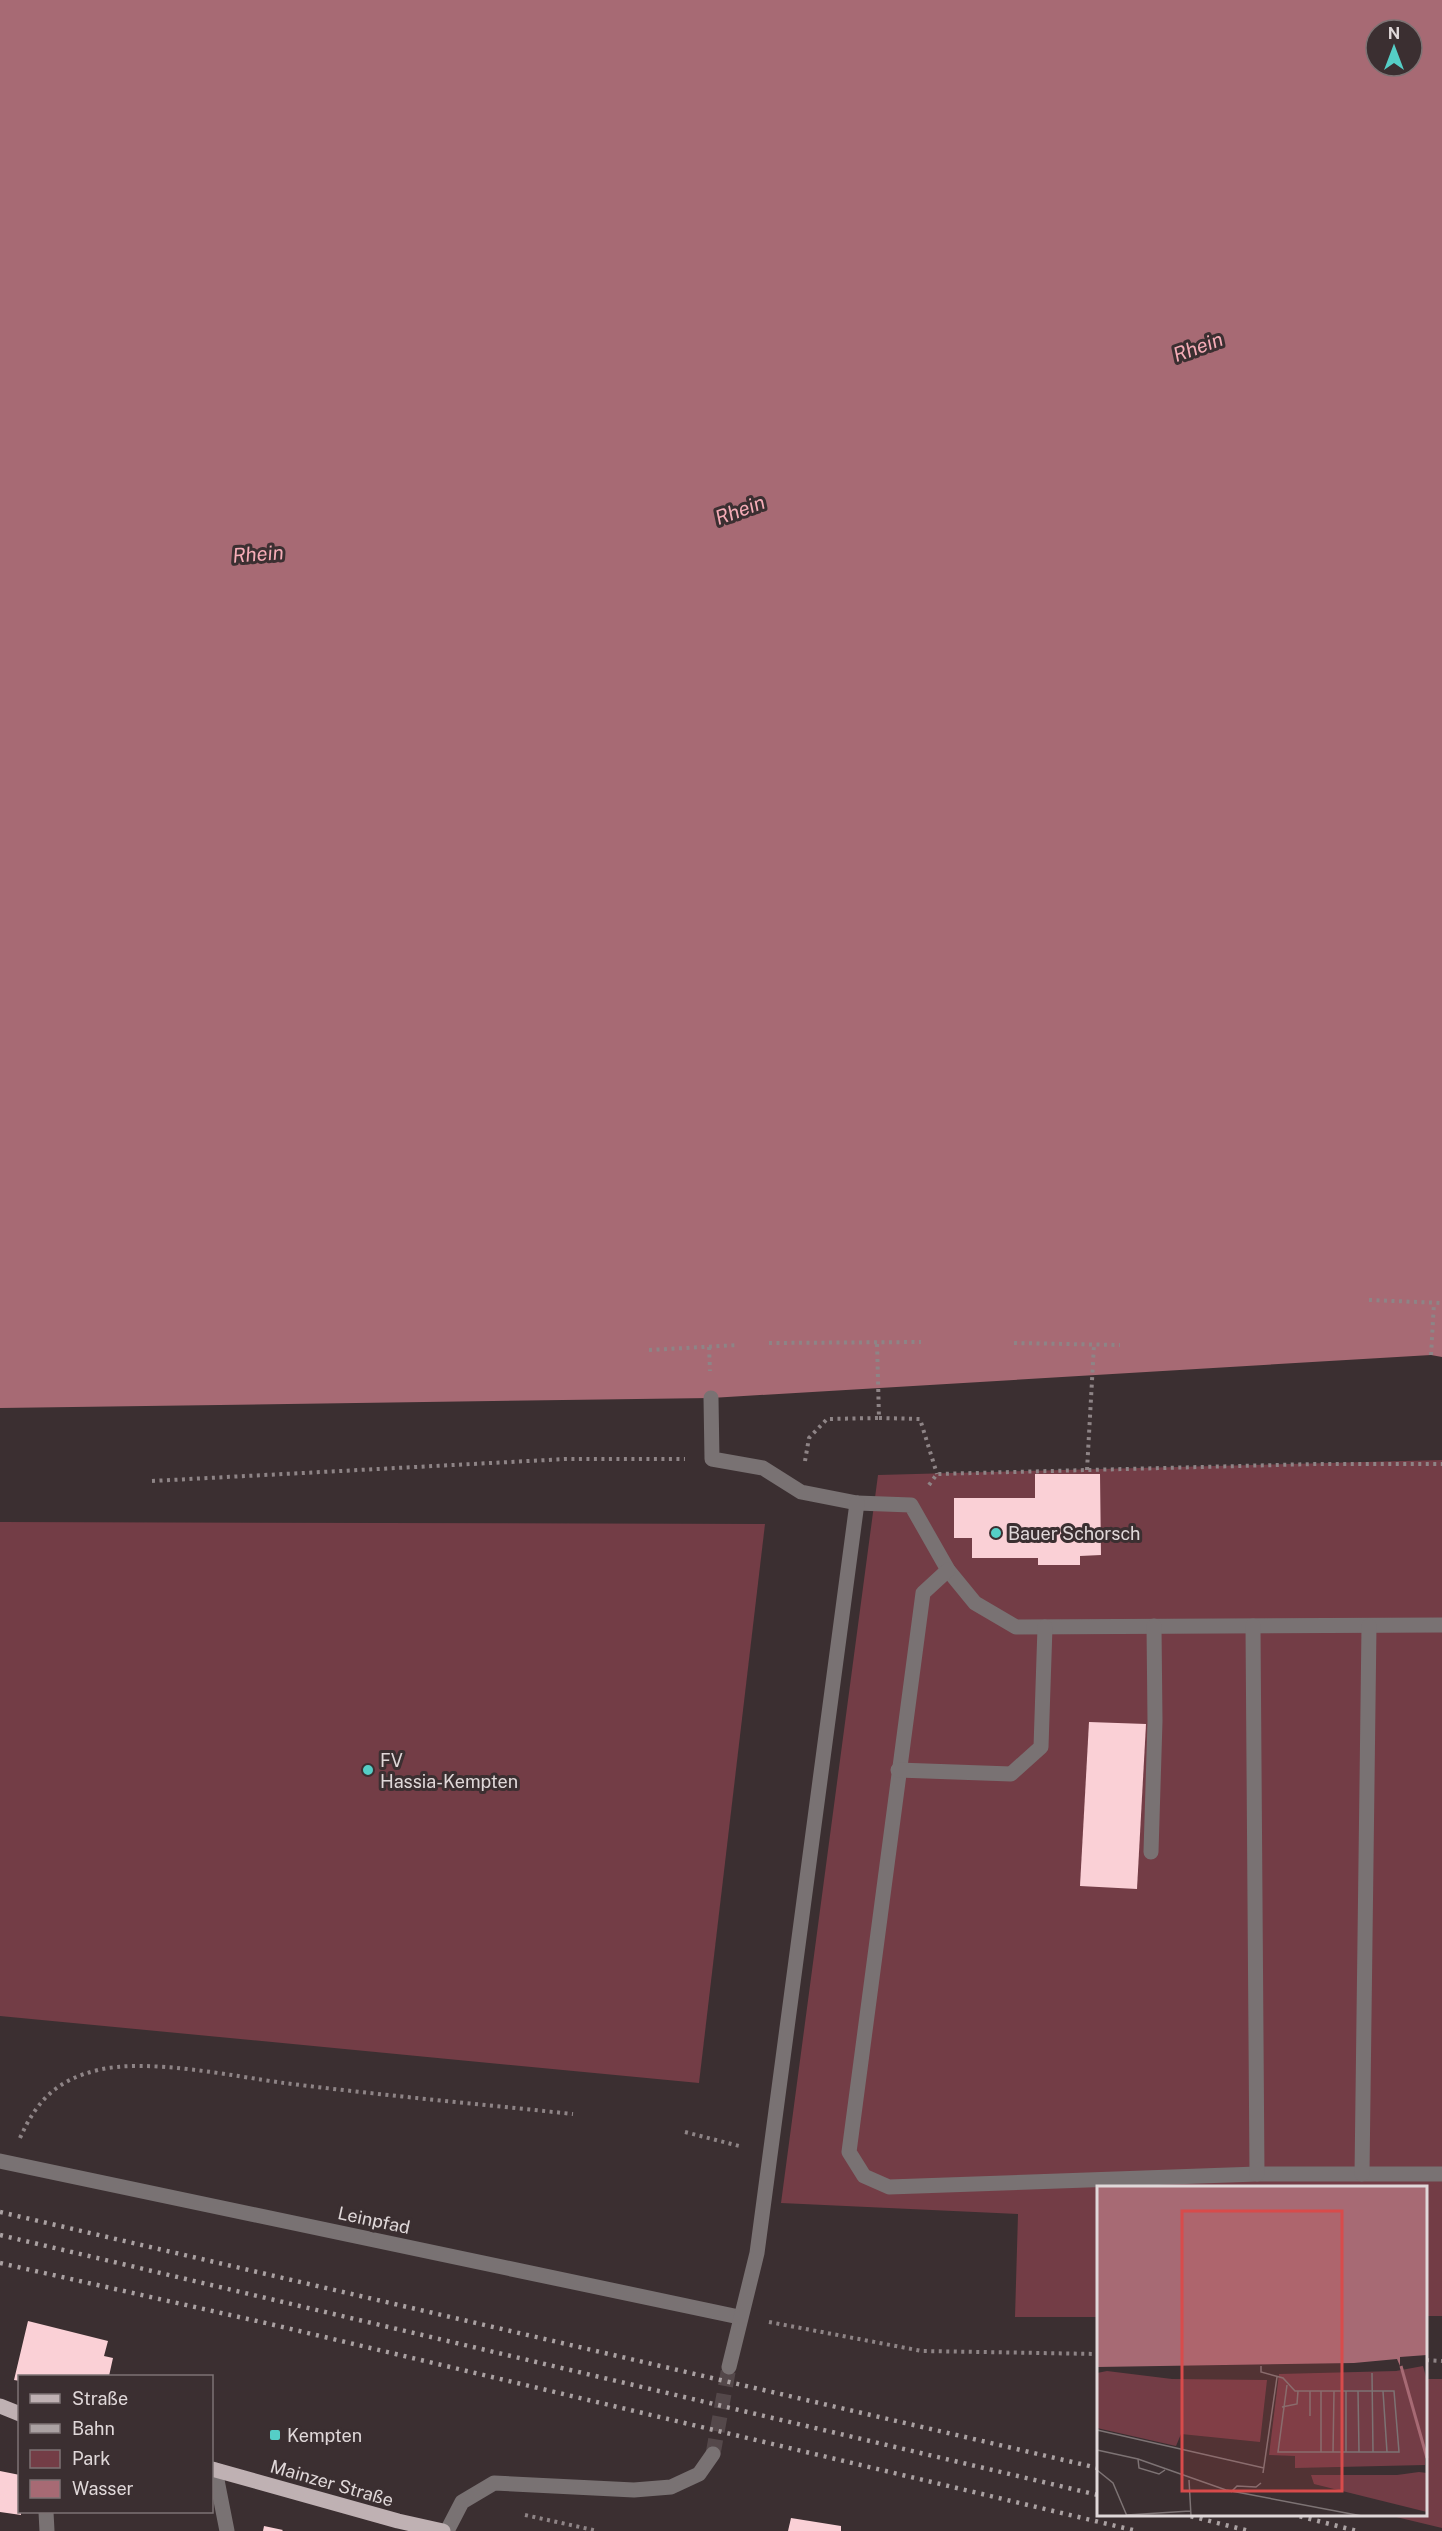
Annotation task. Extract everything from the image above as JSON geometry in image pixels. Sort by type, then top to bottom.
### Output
[{"type":"main road","points":[[0,2406],[18,2413]]},
{"type":"main road","name":"Mainzer Straße","points":[[213,2470],[392,2526],[445,2531]]},
{"type":"street","points":[[711,1398],[712,1458],[763,1468],[801,1492],[857,1503],[911,1505],[948,1570],[975,1603],[1016,1627],[1442,1625]]},
{"type":"street","points":[[729,2367],[739,2317],[757,2253],[857,1503]]},
{"type":"street","points":[[948,1570],[922,1593],[849,2152],[864,2176],[889,2187],[1257,2174],[1442,2174]]},
{"type":"street","points":[[1151,1852],[1155,1721],[1154,1626]]},
{"type":"street","points":[[1253,1626],[1257,2174]]},
{"type":"street","points":[[1362,2174],[1369,1626]]},
{"type":"street","points":[[898,1770],[1011,1774],[1041,1747],[1045,1627]]},
{"type":"street","name":"Leinpfad","points":[[4,2162],[739,2317]]},
{"type":"street","points":[[445,2531],[462,2502],[494,2483],[634,2490],[671,2487],[699,2474],[713,2454]]},
{"type":"street","points":[[213,2470],[228,2531]]},
{"type":"street","points":[[46,2513],[47,2531]]},
{"type":"path","points":[[1370,1300],[1442,1303]]},
{"type":"path","points":[[1431,1355],[1434,1303]]},
{"type":"path","points":[[769,1343],[921,1342]]},
{"type":"path","points":[[877,1343],[879,1418]]},
{"type":"path","points":[[1014,1343],[1120,1346]]},
{"type":"path","points":[[1087,1470],[1094,1345]]},
{"type":"path","points":[[649,1350],[738,1346]]},
{"type":"path","points":[[801,1492],[809,1438],[827,1419],[920,1419],[938,1474],[1314,1464],[1442,1464]]},
{"type":"path","points":[[152,1481],[566,1459],[712,1458]]},
{"type":"path","points":[[4,2162],[32,2110],[63,2082],[99,2070],[143,2066],[386,2095],[573,2114]]},
{"type":"path","points":[[685,2132],[770,2153]]},
{"type":"path","points":[[739,2317],[922,2350],[1097,2354]]},
{"type":"path","points":[[1427,2360],[1442,2361]]},
{"type":"path","points":[[519,2514],[598,2531]]},
{"type":"green space","points":[[1442,1460],[1442,2316],[1427,2316],[1427,2186],[1097,2186],[1097,2317],[1015,2317],[1018,2214],[781,2203],[878,1475]]},
{"type":"green space","name":"FV Hassia-Kempten","points":[[0,1522],[765,1524],[699,2083],[0,2016]]},
{"type":"green space","points":[[1427,2379],[1442,2379],[1442,2528],[1392,2516],[1427,2516]]},
{"type":"water","name":"Rhein","points":[[0,0],[1442,0],[1442,1357],[1431,1355],[711,1398],[0,1408]]},
{"type":"building","points":[[1035,1474],[1100,1474],[1101,1555],[1080,1556],[1080,1565],[1038,1565],[1038,1558],[972,1558],[972,1538],[954,1538],[954,1498],[1035,1498]]},
{"type":"building","points":[[1089,1722],[1146,1724],[1137,1889],[1080,1886]]},
{"type":"building","points":[[28,2321],[108,2341],[104,2356],[113,2358],[109,2375],[18,2375],[18,2381],[14,2380]]},
{"type":"building","points":[[0,2471],[18,2475],[18,2513],[21,2515],[0,2512]]},
{"type":"building","points":[[791,2518],[841,2526],[841,2531],[788,2531]]},
{"type":"building","points":[[264,2526],[283,2530],[263,2531]]},
{"type":"tunnel","points":[[713,2454],[729,2367]]},
{"type":"railway","points":[[0,2212],[1097,2468]]},
{"type":"railway","points":[[0,2235],[1097,2495]]},
{"type":"railway","points":[[0,2263],[270,2324],[1137,2531]]},
{"type":"railway","points":[[1190,2516],[1249,2531]]},
{"type":"railway","points":[[1299,2516],[1357,2531]]},
{"type":"place","name":"Bauer Schorsch","points":[[996,1533]]},
{"type":"place","name":"FV Hassia-Kempten","points":[[368,1770]]},
{"type":"place","name":"Kempten","points":[[275,2435]]}]
